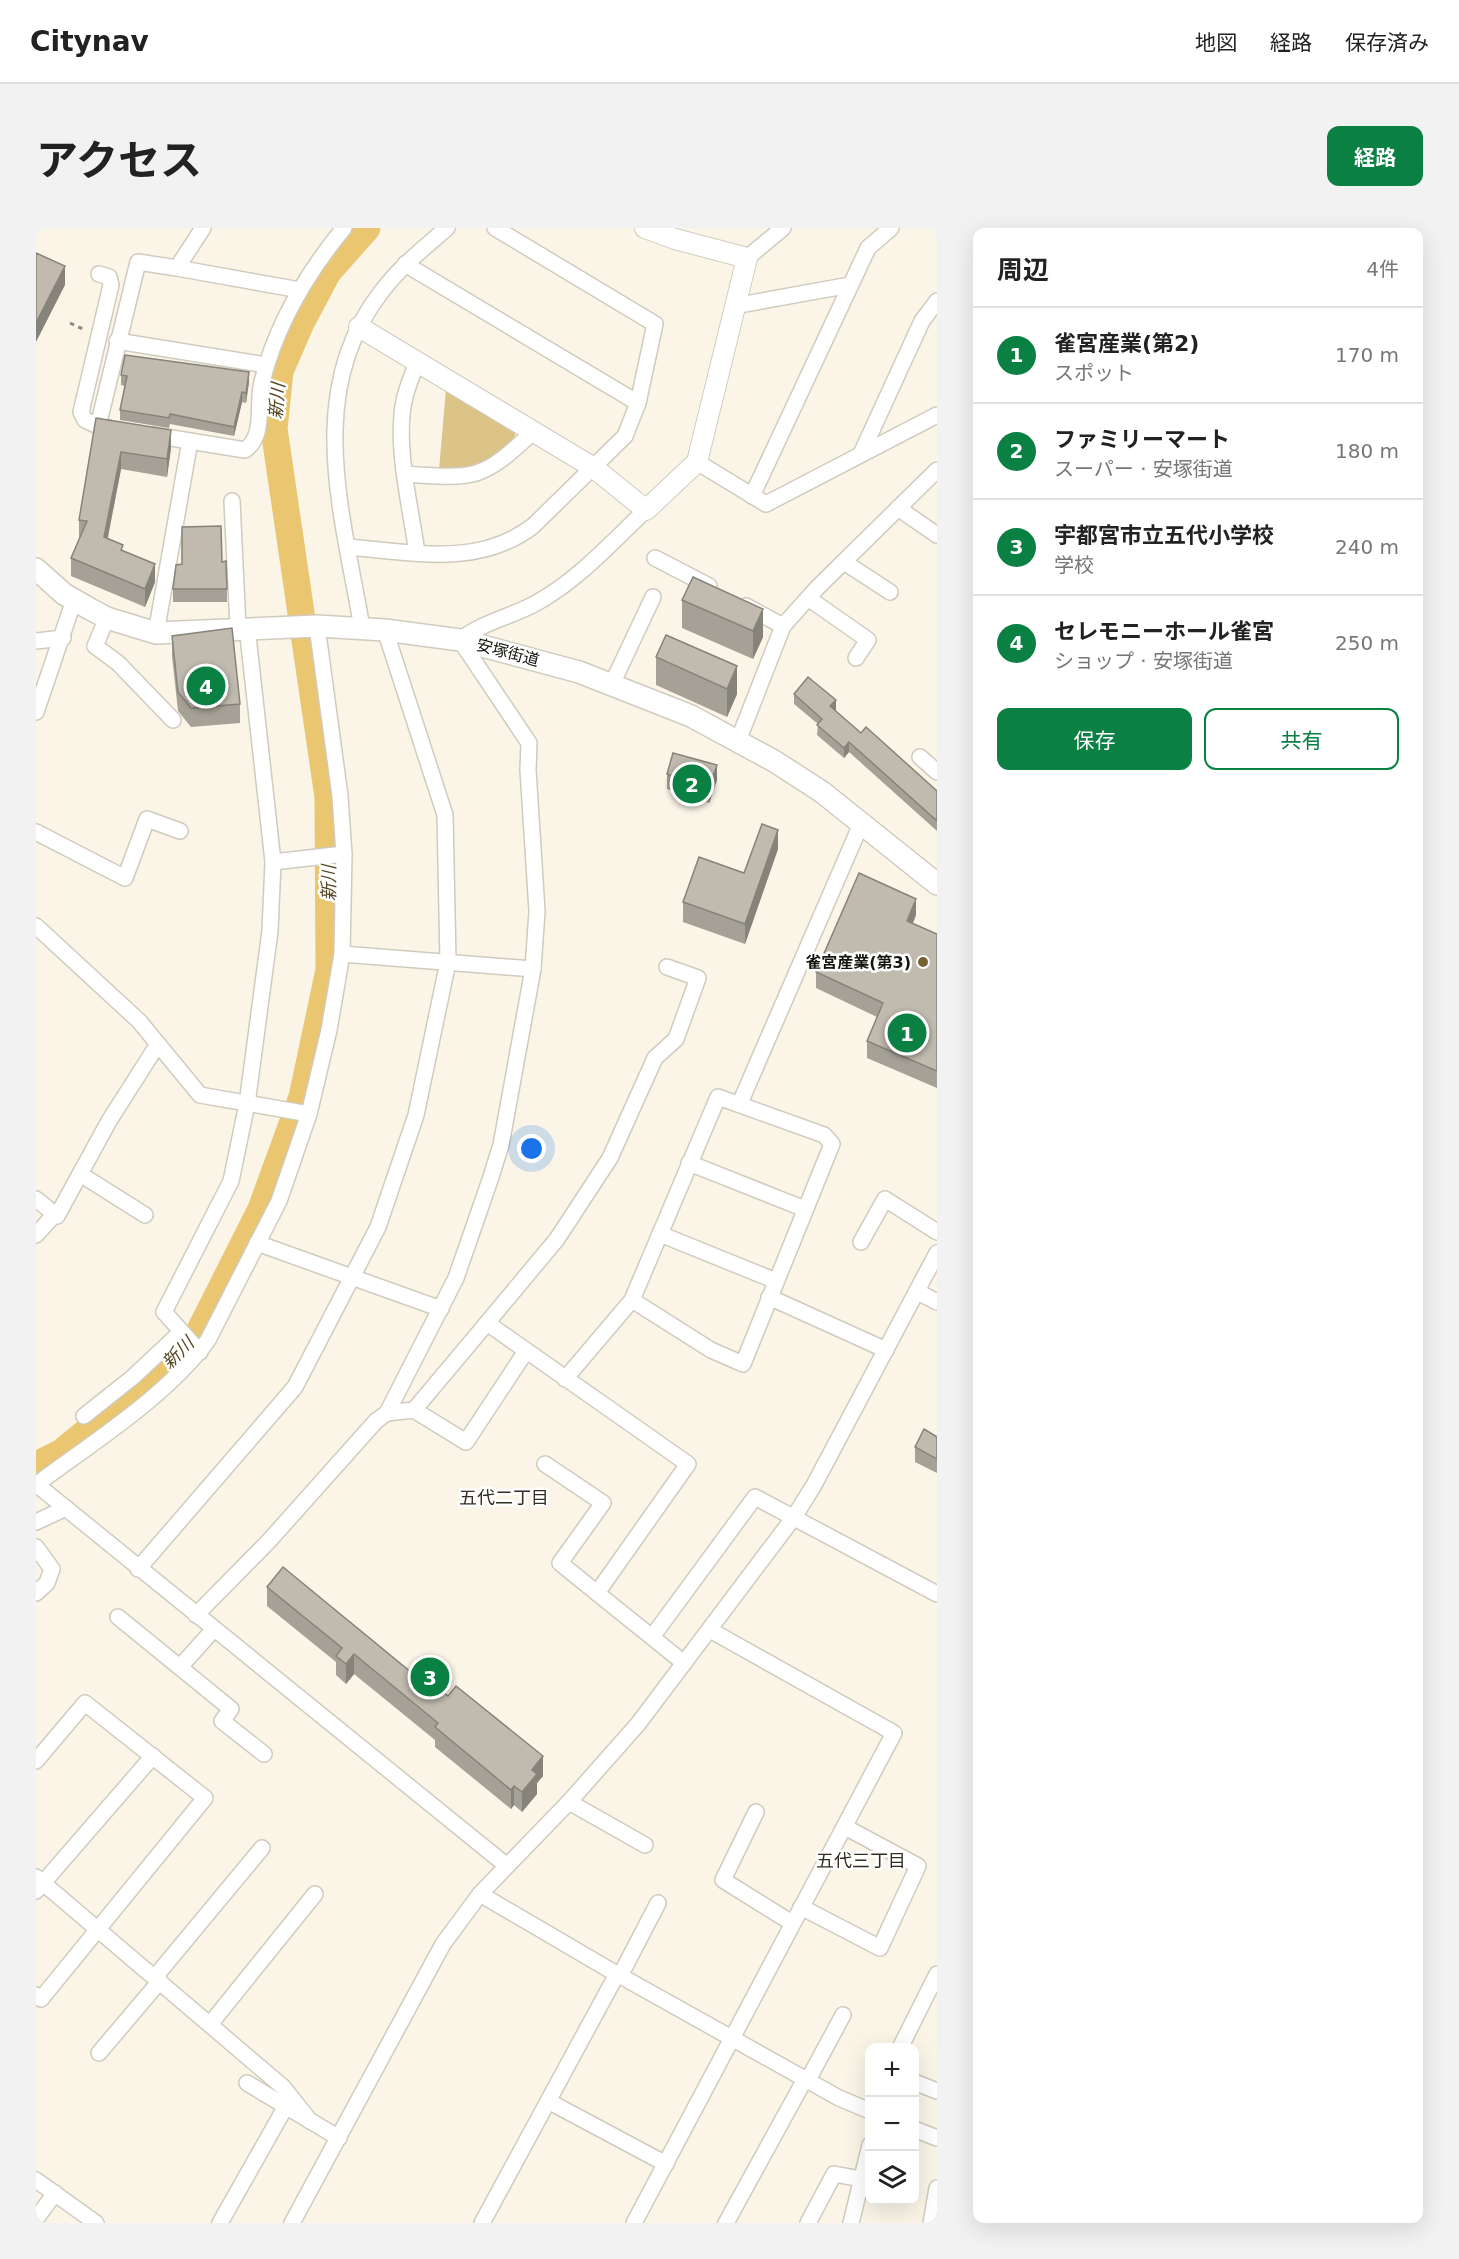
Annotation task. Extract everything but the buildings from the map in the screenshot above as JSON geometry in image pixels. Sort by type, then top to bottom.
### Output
[{"type":"main road","name":"安塚街道","points":[[36,570],[74,600],[108,618],[156,633],[308,627],[385,630],[460,640],[579,672],[692,716],[774,760],[822,792],[861,824],[934,876]]},
{"type":"street","points":[[177,268],[202,228]]},
{"type":"street","points":[[99,274],[109,277],[111,285],[81,412],[85,420],[98,426],[244,450],[253,444],[258,432],[258,401],[266,365],[277,336],[320,257],[343,228]]},
{"type":"street","points":[[362,628],[337,478],[333,431],[337,391],[359,327],[381,292],[405,264],[447,228]]},
{"type":"street","points":[[348,547],[462,555],[483,552],[520,536],[625,436],[638,403],[655,324],[495,228]]},
{"type":"street","points":[[196,1615],[268,1542],[376,1421],[387,1413],[456,1278],[501,1145],[533,969],[537,911],[528,770],[529,743],[460,640],[476,627],[536,603],[573,578],[697,462],[747,258],[783,228]]},
{"type":"street","points":[[752,496],[868,248],[891,228]]},
{"type":"street","points":[[651,229],[747,258]]},
{"type":"street","points":[[98,426],[138,262],[300,290]]},
{"type":"street","points":[[405,264],[638,403]]},
{"type":"street","points":[[734,306],[850,285]]},
{"type":"street","points":[[861,454],[922,321],[937,302]]},
{"type":"street","points":[[359,327],[594,468],[646,510]]},
{"type":"street","points":[[117,341],[266,365]]},
{"type":"street","points":[[417,362],[406,393],[402,415],[402,446],[417,553]]},
{"type":"street","points":[[697,462],[766,504],[937,415]]},
{"type":"street","points":[[406,474],[464,477],[484,471],[503,460],[534,431]]},
{"type":"street","points":[[156,633],[190,441]]},
{"type":"street","points":[[738,741],[783,626],[898,508],[933,480]]},
{"type":"street","points":[[190,1342],[164,1312],[231,1181],[247,1104],[270,931],[273,862],[242,628],[232,501]]},
{"type":"street","points":[[898,508],[937,536]]},
{"type":"street","points":[[655,558],[783,626]]},
{"type":"street","points":[[844,562],[890,592]]},
{"type":"street","points":[[612,684],[652,597]]},
{"type":"street","points":[[808,598],[868,640],[856,658]]},
{"type":"street","points":[[36,712],[74,600]]},
{"type":"street","points":[[108,618],[95,646],[118,663],[173,720]]},
{"type":"street","points":[[84,1416],[133,1377],[190,1342],[208,1340],[279,1201],[299,1113],[329,1030],[342,954],[340,796],[308,627]]},
{"type":"street","points":[[138,1569],[295,1387],[378,1227],[412,1129],[448,962],[445,815],[385,630]]},
{"type":"street","points":[[36,641],[63,638]]},
{"type":"street","points":[[920,757],[937,772]]},
{"type":"street","points":[[36,832],[125,878],[147,819],[180,831]]},
{"type":"street","points":[[740,1102],[861,824]]},
{"type":"street","points":[[273,862],[341,854]]},
{"type":"street","points":[[36,926],[140,1021],[200,1095],[299,1113]]},
{"type":"street","points":[[342,954],[533,969]]},
{"type":"street","points":[[414,1410],[557,1239],[609,1158],[655,1058],[676,1039],[698,978],[668,967]]},
{"type":"street","points":[[36,1235],[55,1214],[57,1216],[109,1121],[158,1044]]},
{"type":"street","points":[[565,1379],[632,1300],[718,1097],[740,1102],[824,1135],[832,1144],[743,1364],[711,1350],[632,1300]]},
{"type":"street","points":[[689,1163],[805,1209]]},
{"type":"street","points":[[80,1174],[145,1215]]},
{"type":"street","points":[[36,1199],[55,1214]]},
{"type":"street","points":[[861,1242],[885,1199],[937,1232]]},
{"type":"street","points":[[660,1234],[776,1281]]},
{"type":"street","points":[[257,1243],[441,1310]]},
{"type":"street","points":[[292,2223],[443,1944],[480,1894],[569,1802],[638,1724],[794,1517],[814,1485],[937,1253]]},
{"type":"street","points":[[918,1292],[937,1302]]},
{"type":"street","points":[[769,1298],[886,1350]]},
{"type":"street","points":[[487,1323],[688,1464],[597,1593]]},
{"type":"street","points":[[190,1342],[143,1405],[36,1484],[507,1866]]},
{"type":"street","points":[[387,1413],[414,1410],[466,1442],[526,1351]]},
{"type":"street","points":[[545,1464],[603,1503],[560,1563],[684,1663]]},
{"type":"street","points":[[652,1637],[755,1497],[937,1594]]},
{"type":"street","points":[[36,1522],[66,1509]]},
{"type":"street","points":[[36,1547],[52,1569],[47,1582],[36,1593]]},
{"type":"street","points":[[118,1617],[231,1709],[222,1721],[264,1754]]},
{"type":"street","points":[[180,1667],[214,1629]]},
{"type":"street","points":[[634,2223],[894,1733],[710,1630]]},
{"type":"street","points":[[36,1761],[85,1703],[205,1798],[42,1999],[36,1995]]},
{"type":"street","points":[[153,1756],[38,1884],[98,1929],[211,2024],[283,2087],[310,2121]]},
{"type":"street","points":[[569,1802],[645,1845]]},
{"type":"street","points":[[756,1812],[723,1880],[792,1923]]},
{"type":"street","points":[[801,1907],[879,1948],[918,1866],[845,1827]]},
{"type":"street","points":[[99,2053],[262,1848]]},
{"type":"street","points":[[211,2024],[315,1894]]},
{"type":"street","points":[[480,1894],[732,2039],[839,2098],[865,2108]]},
{"type":"street","points":[[620,1976],[658,1903]]},
{"type":"street","points":[[482,2223],[617,1974],[620,1976]]},
{"type":"street","points":[[902,2043],[937,1974]]},
{"type":"street","points":[[922,2004],[937,2010]]},
{"type":"street","points":[[726,2223],[843,2015]]},
{"type":"street","points":[[247,2083],[339,2138]]},
{"type":"street","points":[[919,2084],[937,2091]]},
{"type":"street","points":[[548,2101],[666,2164]]},
{"type":"street","points":[[220,2223],[286,2106]]},
{"type":"street","points":[[919,2131],[937,2138]]},
{"type":"street","points":[[851,2223],[868,2151]]},
{"type":"street","points":[[808,2223],[834,2174],[861,2179]]},
{"type":"street","points":[[36,2180],[96,2223]]},
{"type":"street","points":[[931,2223],[937,2188]]},
{"type":"street","points":[[36,2219],[55,2193]]},
{"type":"path","points":[[70,323],[82,329]]},
{"type":"shaded area","points":[[446,389],[516,429],[514,440],[480,463],[461,469],[439,470]]},
{"type":"waterway","name":"新川","points":[[36,1465],[62,1452],[162,1370],[198,1334],[261,1209],[302,1097],[329,970],[328,797],[274,429],[280,371],[301,323],[328,272],[367,228]]},
{"type":"place","name":"セレモニーホール雀宮","points":[[206,686]]},
{"type":"place","name":"ファミリーマート","points":[[692,784]]},
{"type":"place","name":"雀宮産業(第3)","points":[[923,962]]},
{"type":"place","name":"雀宮産業(第2)","points":[[907,1033]]},
{"type":"place","name":"宇都宮市立五代小学校","points":[[430,1677]]},
{"type":"district","name":"五代二丁目","points":[[504,1498]]},
{"type":"district","name":"五代三丁目","points":[[861,1861]]}]
